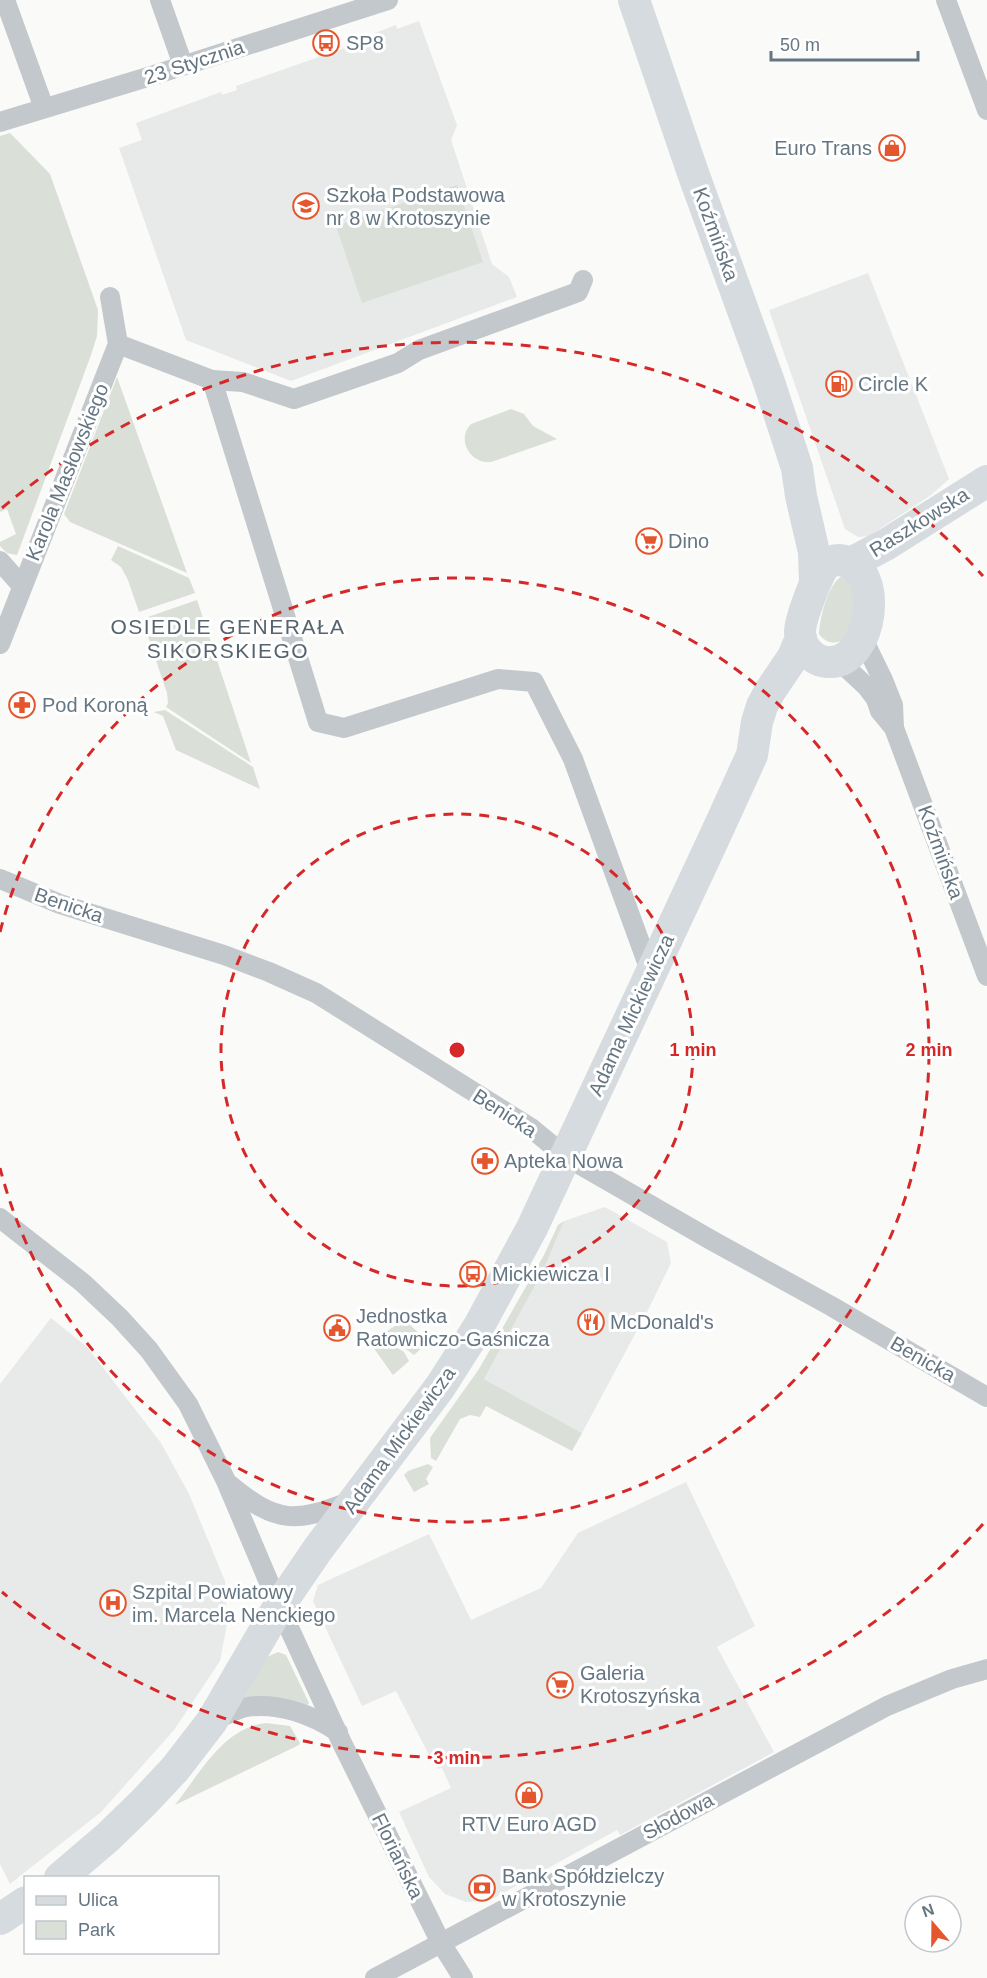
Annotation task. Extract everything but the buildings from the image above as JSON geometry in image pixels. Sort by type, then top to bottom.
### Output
[{"type":"main road","name":"Koźmińska","points":[[634,0],[693,173],[769,382],[797,468],[814,552],[815,582]]},
{"type":"main road","name":"Koźmińska","points":[[797,468],[812,492],[831,539],[848,562]]},
{"type":"main road","name":"Raszkowska","points":[[848,562],[887,544],[987,480]]},
{"type":"main road","name":"Raszkowska","points":[[868,590],[880,572],[896,558],[987,501]]},
{"type":"main road","points":[[848,562],[860,571],[868,590],[867,624],[862,637],[850,653],[844,659],[831,661],[808,653],[801,638],[801,627],[815,582],[827,563],[848,562]]},
{"type":"main road","name":"Adama Mickiewicza","points":[[752,754],[762,706],[793,657],[801,638]]},
{"type":"main road","name":"Adama Mickiewicza","points":[[62,1876],[144,1802],[175,1768],[212,1721],[279,1606],[318,1549],[440,1387],[480,1326],[532,1228],[752,754],[775,726],[797,685],[813,669],[831,661]]},
{"type":"main road","points":[[0,1919],[24,1903]]},
{"type":"street","points":[[5,0],[44,108]]},
{"type":"street","points":[[160,0],[183,65]]},
{"type":"street","name":"23 Stycznia","points":[[0,122],[388,0]]},
{"type":"street","points":[[946,0],[987,110]]},
{"type":"street","points":[[110,297],[118,344],[212,380],[243,382],[294,399],[398,363],[418,350],[578,292],[583,280]]},
{"type":"street","name":"Karola Masłowskiego","points":[[0,644],[118,344]]},
{"type":"street","points":[[212,380],[318,722],[344,728],[498,679],[534,682],[573,759],[651,973]]},
{"type":"street","points":[[0,561],[22,586]]},
{"type":"street","name":"Koźmińska","points":[[862,637],[884,680],[893,705],[894,728],[987,976]]},
{"type":"street","name":"Koźmińska","points":[[831,661],[867,687],[876,699],[880,711],[894,728]]},
{"type":"street","name":"Benicka","points":[[0,879],[60,904],[269,972],[316,993],[531,1128],[565,1156],[987,1397]]},
{"type":"street","name":"Floriańska","points":[[0,1218],[83,1283],[120,1318],[149,1350],[188,1404],[226,1482],[279,1606],[338,1732],[441,1943],[464,1978]]},
{"type":"street","points":[[226,1482],[249,1501],[275,1515],[299,1518],[356,1499]]},
{"type":"street","name":"Słodowa","points":[[375,1978],[887,1706],[952,1679],[987,1669]]},
{"type":"street","points":[[212,1721],[247,1707],[273,1707],[305,1715],[338,1732]]},
{"type":"shaded area","name":"Szkoła Podstawowa nr 8 w Krotoszynie","points":[[419,21],[457,125],[451,140],[492,264],[509,277],[517,297],[291,381],[186,340],[119,148],[142,140],[136,123],[221,92],[222,95],[237,90],[236,86],[376,37],[375,33],[396,25],[397,29]]},
{"type":"shaded area","points":[[868,273],[949,479],[931,495],[869,536],[858,537],[845,529],[769,310]]},
{"type":"shaded area","points":[[605,1207],[667,1242],[671,1263],[582,1433],[484,1379],[543,1271],[564,1221]]},
{"type":"shaded area","name":"Szpital Powiatowy im. Marcela Nenckiego","points":[[51,1318],[87,1347],[161,1443],[189,1494],[225,1581],[227,1624],[220,1661],[174,1730],[101,1812],[10,1884],[0,1864],[0,1384]]},
{"type":"shaded area","points":[[686,1482],[755,1626],[717,1647],[774,1752],[620,1835],[617,1830],[494,1898],[466,1902],[445,1894],[429,1877],[399,1812],[451,1788],[442,1768],[438,1769],[431,1754],[429,1755],[396,1691],[362,1706],[313,1601],[318,1585],[429,1534],[471,1620],[541,1588],[578,1533]]},
{"type":"green space","points":[[10,133],[50,174],[98,310],[97,336],[91,355],[17,555],[7,553],[0,546],[0,542],[16,534],[7,509],[0,512],[0,136]]},
{"type":"green space","points":[[457,185],[483,262],[362,303],[336,226]]},
{"type":"green space","points":[[117,377],[187,573],[70,522],[64,514]]},
{"type":"green space","points":[[511,409],[524,414],[533,426],[557,439],[491,462],[483,462],[471,455],[465,443],[465,437],[471,424]]},
{"type":"green space","points":[[118,546],[189,578],[195,593],[139,612],[121,567],[111,560]]},
{"type":"green space","points":[[844,575],[849,576],[854,593],[852,628],[842,641],[832,642],[819,634],[821,619],[829,592],[838,579]]},
{"type":"green space","points":[[197,600],[251,763],[166,707],[167,693],[142,619]]},
{"type":"green space","points":[[165,710],[253,767],[260,789],[176,750],[163,716],[154,712]]},
{"type":"green space","points":[[564,1221],[543,1271],[484,1379],[582,1433],[572,1451],[486,1406],[480,1417],[470,1415],[460,1419],[436,1461],[431,1458],[430,1438],[479,1369],[544,1255],[558,1225]]},
{"type":"green space","points":[[401,1322],[407,1322],[428,1342],[414,1355],[406,1349],[403,1342],[397,1342],[396,1347],[404,1352],[409,1361],[393,1375],[373,1344],[378,1337]]},
{"type":"green space","points":[[428,1464],[433,1467],[426,1479],[429,1484],[414,1492],[404,1475],[408,1471]]},
{"type":"green space","points":[[278,1652],[286,1655],[308,1705],[246,1701],[243,1697],[267,1657]]},
{"type":"green space","points":[[266,1723],[290,1726],[299,1745],[175,1805],[203,1766],[225,1743],[237,1733]]},
{"type":"place","name":"SP8","points":[[326,43]]},
{"type":"place","name":"Euro Trans","points":[[892,148]]},
{"type":"place","name":"Szkoła Podstawowa nr 8 w Krotoszynie","points":[[306,206]]},
{"type":"place","name":"Circle K","points":[[839,384]]},
{"type":"place","name":"Dino","points":[[649,541]]},
{"type":"place","name":"Pod Koroną","points":[[22,705]]},
{"type":"place","name":"Apteka Nowa","points":[[485,1161]]},
{"type":"place","name":"Mickiewicza I","points":[[473,1274]]},
{"type":"place","name":"McDonald's","points":[[591,1322]]},
{"type":"place","name":"Jednostka Ratowniczo-Gaśnicza","points":[[337,1328]]},
{"type":"place","name":"Szpital Powiatowy im. Marcela Nenckiego","points":[[113,1603]]},
{"type":"place","name":"Galeria Krotoszyńska","points":[[560,1685]]},
{"type":"place","name":"RTV Euro AGD","points":[[529,1795]]},
{"type":"place","name":"Bank Spółdzielczy w Krotoszynie","points":[[482,1888]]},
{"type":"district","name":"OSIEDLE GENERAŁA SIKORSKIEGO","points":[[228,638]]}]
